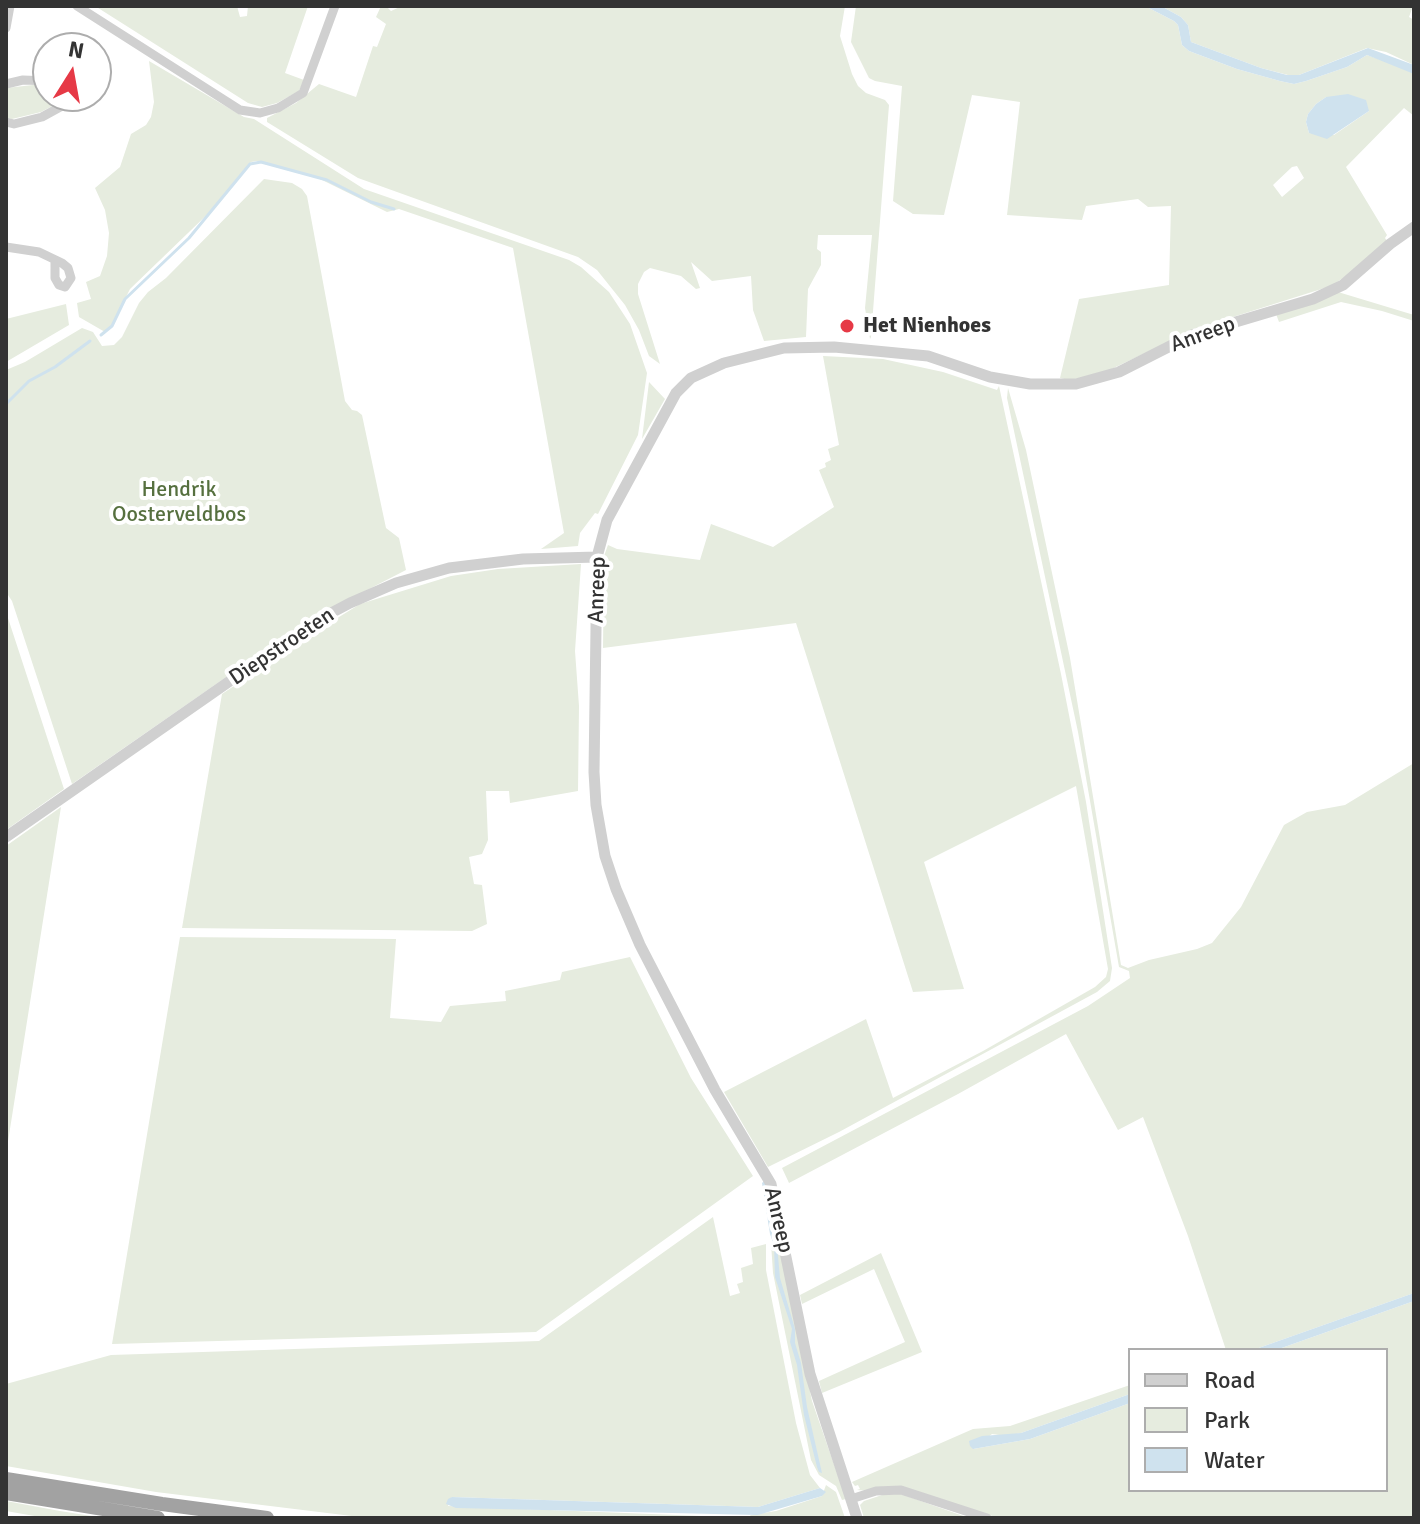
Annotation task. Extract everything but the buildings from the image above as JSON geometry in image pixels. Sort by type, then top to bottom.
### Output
[{"type":"highway","points":[[6,1479],[267,1518]]},
{"type":"highway","points":[[6,1493],[158,1518]]},
{"type":"street","points":[[6,28],[10,6]]},
{"type":"street","points":[[77,6],[240,110],[260,113],[278,108],[303,93],[335,6]]},
{"type":"street","points":[[6,84],[32,80]]},
{"type":"street","points":[[6,122],[14,124],[51,112]]},
{"type":"street","name":"Anreep","points":[[857,1518],[810,1374],[771,1184],[715,1090],[640,945],[605,856],[594,772],[597,557],[607,520],[676,393],[691,378],[714,367],[784,348],[834,347],[928,356],[990,377],[1030,384],[1076,384],[1119,372],[1192,335],[1313,299],[1343,285],[1414,227]]},
{"type":"street","points":[[6,247],[39,252],[55,260]]},
{"type":"street","name":"Diepstroeten","points":[[6,837],[316,621],[350,603],[396,583],[449,568],[523,559],[597,557]]},
{"type":"street","points":[[851,1499],[876,1491],[901,1490],[987,1518]]},
{"type":"green space","points":[[95,6],[237,6],[240,17],[247,16],[248,6],[308,6],[285,73],[304,80],[299,91],[277,103],[262,107],[248,103]]},
{"type":"green space","points":[[381,6],[391,11],[402,6],[845,6],[840,36],[852,74],[866,93],[885,100],[889,105],[870,339],[865,308],[872,235],[818,235],[821,265],[808,289],[806,337],[764,341],[753,310],[751,276],[712,281],[691,262],[700,288],[696,289],[681,276],[650,268],[638,284],[638,294],[660,364],[649,356],[625,305],[597,270],[578,257],[358,178],[267,122],[267,118],[296,103],[319,84],[356,97],[373,46],[377,47],[386,24],[376,17]]},
{"type":"green space","points":[[856,6],[1145,6],[1178,25],[1182,45],[1189,51],[1280,81],[1294,84],[1306,81],[1347,67],[1367,55],[1404,68],[1414,74],[1414,116],[1404,108],[1346,167],[1387,235],[1387,241],[1355,270],[1331,286],[1198,328],[1101,374],[1069,380],[1060,378],[1079,299],[1169,285],[1171,206],[1148,207],[1138,199],[1086,206],[1082,220],[1007,215],[1020,102],[972,95],[944,215],[913,214],[893,201],[902,86],[869,78],[851,42]],"holes":[[[1326,97],[1369,111],[1334,135],[1309,133],[1306,122],[1308,114]],[[1297,166],[1304,178],[1282,197],[1273,185]]]},
{"type":"green space","points":[[1161,6],[1413,6],[1409,17],[1414,20],[1414,65],[1386,52],[1367,48],[1299,75],[1288,75],[1191,42],[1188,25],[1181,17]]},
{"type":"green space","points":[[149,61],[244,117],[254,119],[364,189],[569,260],[609,292],[630,324],[647,373],[638,435],[598,514],[595,513],[580,533],[578,546],[541,549],[564,533],[513,248],[399,209],[387,212],[320,179],[257,161],[251,162],[217,205],[130,289],[112,325],[105,332],[79,317],[77,303],[91,299],[86,282],[100,276],[107,256],[109,233],[105,210],[95,188],[120,167],[131,134],[146,125],[151,117],[154,102]]},
{"type":"green space","points":[[32,85],[32,112],[41,112],[6,118],[6,88]]},
{"type":"green space","name":"Hendrik Oosterveldbos","points":[[264,179],[292,183],[307,196],[345,401],[352,410],[362,415],[386,528],[399,538],[406,570],[307,621],[72,784],[12,601],[6,592],[6,370],[82,328],[93,332],[102,346],[114,345],[122,337],[148,292],[166,278]]},
{"type":"green space","points":[[1338,292],[1414,315],[1414,321],[1341,302],[1279,322],[1276,314]]},
{"type":"green space","points":[[66,304],[69,325],[6,362],[6,319]]},
{"type":"green space","points":[[823,356],[883,359],[943,372],[997,390],[999,386],[1086,802],[1112,968],[1110,981],[1097,992],[839,1132],[768,1167],[724,1092],[866,1019],[893,1098],[1095,987],[1106,977],[1108,969],[1076,786],[924,862],[964,989],[913,992],[796,623],[603,648],[604,556],[608,545],[617,549],[700,560],[711,524],[773,547],[834,507],[819,470],[831,460],[828,449],[839,445]]},
{"type":"green space","points":[[649,382],[665,399],[642,439]]},
{"type":"green space","points":[[1008,388],[1026,450],[1070,658],[1121,965],[1128,968],[1212,943],[1241,907],[1284,825],[1307,812],[1345,805],[1414,763],[1414,1293],[1259,1348],[1225,1348],[1188,1236],[1143,1117],[1118,1130],[1066,1034],[789,1183],[782,1168],[1088,1006],[1130,978],[1129,971],[1119,967],[1078,732],[1007,398]]},
{"type":"green space","points":[[581,564],[575,651],[579,706],[578,791],[510,803],[509,791],[486,791],[488,840],[482,854],[469,857],[474,884],[482,885],[487,924],[472,931],[182,928],[222,694],[360,604],[451,576],[498,569]]},
{"type":"green space","points":[[6,612],[64,789],[6,830]]},
{"type":"green space","points":[[61,807],[6,1154],[6,846]]},
{"type":"green space","points":[[180,937],[396,939],[390,1018],[441,1022],[450,1006],[506,1001],[505,991],[560,980],[562,972],[630,957],[691,1078],[753,1176],[536,1332],[112,1344]]},
{"type":"green space","points":[[713,1217],[730,1296],[740,1293],[737,1284],[743,1282],[741,1268],[753,1264],[751,1248],[766,1244],[766,1270],[796,1423],[810,1475],[820,1488],[758,1507],[452,1497],[448,1506],[752,1518],[368,1518],[156,1492],[6,1466],[6,1384],[111,1355],[539,1341]]},
{"type":"green space","points":[[779,1237],[812,1401],[846,1499],[842,1500],[836,1486],[819,1475],[811,1460],[773,1273],[771,1243]]},
{"type":"green space","points":[[881,1253],[922,1352],[822,1393],[819,1381],[905,1342],[874,1269],[802,1304],[800,1295]]},
{"type":"green space","points":[[1414,1301],[1414,1518],[1003,1518],[977,1513],[932,1496],[857,1490],[860,1489],[858,1485],[852,1482],[973,1429],[1010,1426],[1128,1386],[1128,1395],[1021,1433],[1007,1436],[992,1434],[973,1449],[1030,1439],[1128,1404],[1128,1492],[1388,1492],[1388,1348],[1282,1348]]},
{"type":"green space","points":[[826,1485],[836,1492],[845,1518],[752,1518],[750,1515],[776,1511],[822,1496]]},
{"type":"green space","points":[[885,1494],[901,1494],[969,1518],[864,1518],[860,1505]]},
{"type":"green space","points":[[6,1501],[104,1518],[46,1518],[6,1511]]},
{"type":"water","points":[[1145,6],[1161,6],[1181,17],[1188,25],[1191,42],[1287,75],[1299,75],[1368,48],[1414,65],[1414,74],[1367,55],[1347,67],[1306,81],[1294,84],[1280,81],[1189,51],[1182,45],[1178,25]]},
{"type":"water","points":[[1348,94],[1366,100],[1369,111],[1327,139],[1309,133],[1306,122],[1316,104],[1326,97]]},
{"type":"water","points":[[765,1180],[780,1278],[795,1329],[807,1407],[822,1473],[817,1467],[804,1415],[797,1365],[790,1342],[792,1329],[775,1277],[774,1245],[762,1183]]},
{"type":"water","points":[[1414,1293],[1414,1301],[1282,1348],[1259,1348]]},
{"type":"water","points":[[1128,1395],[1128,1404],[1030,1439],[973,1449],[970,1446],[969,1441],[982,1436],[1021,1433]]},
{"type":"water","points":[[820,1488],[826,1492],[822,1496],[758,1515],[456,1508],[446,1504],[452,1497],[758,1507]]},
{"type":"waterway","points":[[101,335],[112,326],[125,299],[189,238],[250,164],[261,162],[327,180],[371,202],[394,209]]},
{"type":"waterway","points":[[6,404],[29,381],[55,367],[90,341]]},
{"type":"place","name":"Het Nienhoes","points":[[847,326]]}]
